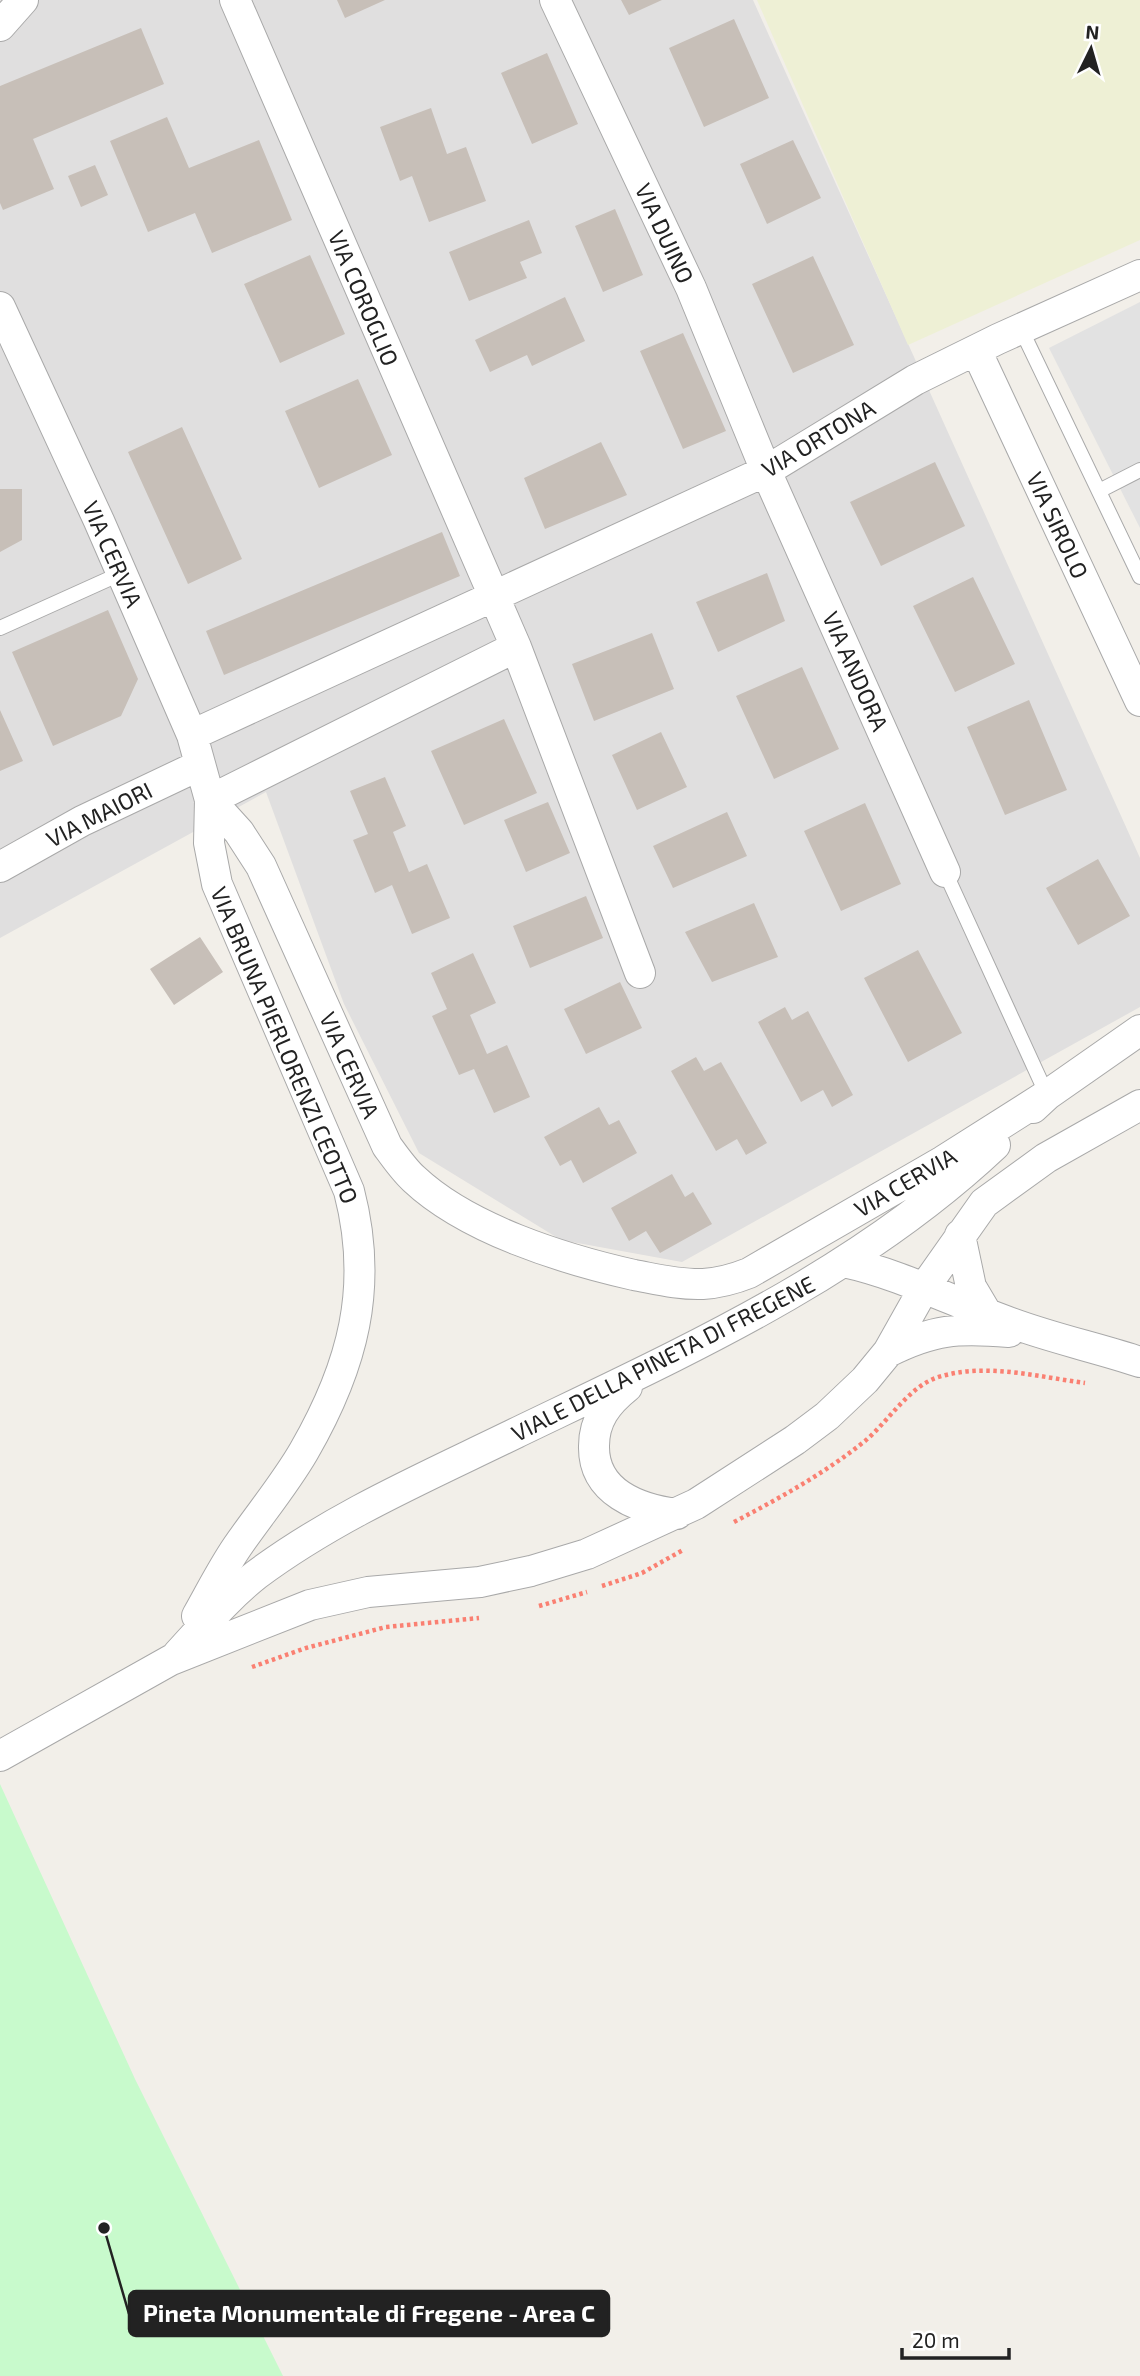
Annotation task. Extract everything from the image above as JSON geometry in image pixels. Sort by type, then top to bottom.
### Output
[{"type":"street","points":[[0,26],[23,0]]},
{"type":"street","name":"VIA COROGLIO","points":[[235,0],[516,646]]},
{"type":"street","name":"VIA DUINO","points":[[555,0],[691,288],[766,471]]},
{"type":"street","name":"VIA ORTONA","points":[[192,735],[766,471],[867,408],[976,350],[1140,275]]},
{"type":"street","name":"VIA CERVIA","points":[[0,307],[122,572],[192,735],[210,800],[239,832],[261,866],[382,1137],[413,1178],[450,1206],[498,1231],[596,1266],[666,1282],[702,1284],[740,1277],[943,1161],[1047,1095]]},
{"type":"street","name":"VIA SIROLO","points":[[976,350],[1140,701]]},
{"type":"street","name":"VIA ANDORA","points":[[766,471],[945,872]]},
{"type":"street","points":[[210,800],[516,646],[640,973]]},
{"type":"street","name":"VIA MAIORI","points":[[0,867],[104,810],[200,765]]},
{"type":"street","name":"VIA BRUNA PIERLORENZI CEOTTO","points":[[171,1660],[236,1549],[304,1452],[340,1377],[353,1340],[361,1285],[359,1238],[349,1191],[217,884],[209,843],[210,800]]},
{"type":"street","name":"VIALE DELLA PINETA DI FREGENE","points":[[171,1660],[229,1599],[255,1577],[328,1529],[401,1489],[649,1369],[792,1295],[844,1262],[964,1173],[1047,1095],[1140,1030]]},
{"type":"street","name":"VIALE DELLA PINETA DI FREGENE","points":[[0,1756],[171,1660],[319,1602],[368,1592],[480,1582],[520,1573],[587,1554],[696,1504],[795,1440],[827,1416],[865,1380],[888,1353],[924,1288],[984,1203],[1046,1158],[1140,1105]]},
{"type":"street","points":[[960,1235],[971,1287],[987,1314]]},
{"type":"street","points":[[844,1262],[887,1273],[1040,1334],[1140,1362]]},
{"type":"street","points":[[888,1353],[926,1335],[957,1329],[1040,1334]]},
{"type":"street","points":[[649,1369],[623,1390],[596,1424],[596,1464],[608,1485],[623,1497],[650,1510],[677,1514]]},
{"type":"lane","points":[[1021,329],[1140,577]]},
{"type":"lane","points":[[1099,491],[1140,470]]},
{"type":"lane","points":[[0,628],[122,572]]},
{"type":"lane","points":[[945,872],[1047,1095]]},
{"type":"shaded area","points":[[0,0],[753,0],[1140,858],[1140,1007],[682,1262],[561,1240],[419,1153],[344,1004],[266,792],[0,938]]},
{"type":"shaded area","points":[[1140,302],[1140,528],[1049,348]]},
{"type":"green space","points":[[757,0],[1140,0],[1140,240],[908,345]]},
{"type":"green space","points":[[0,1784],[135,2079],[283,2376],[0,2376]]},
{"type":"building","points":[[337,0],[385,0],[345,18]]},
{"type":"building","points":[[621,0],[662,0],[629,15]]},
{"type":"building","points":[[734,19],[769,98],[704,127],[669,48]]},
{"type":"building","points":[[141,28],[164,84],[33,139],[54,189],[3,210],[0,203],[0,86]]},
{"type":"building","points":[[547,53],[578,124],[532,144],[501,73]]},
{"type":"building","points":[[431,108],[447,154],[466,147],[486,201],[429,222],[412,176],[400,181],[380,127]]},
{"type":"building","points":[[167,117],[189,168],[259,140],[292,220],[212,253],[195,213],[148,232],[110,141]]},
{"type":"building","points":[[793,140],[821,198],[767,224],[740,164]]},
{"type":"building","points":[[95,165],[108,195],[81,207],[68,176]]},
{"type":"building","points":[[615,209],[643,275],[603,292],[575,226]]},
{"type":"building","points":[[529,220],[542,253],[520,262],[527,278],[469,301],[449,252]]},
{"type":"building","points":[[310,255],[345,334],[280,363],[244,284]]},
{"type":"building","points":[[813,256],[854,345],[793,373],[752,284]]},
{"type":"building","points":[[565,297],[585,341],[532,366],[527,355],[490,372],[475,340]]},
{"type":"building","points":[[683,333],[726,431],[683,449],[640,351]]},
{"type":"building","points":[[358,379],[392,455],[319,488],[285,411]]},
{"type":"building","points":[[182,427],[242,559],[188,584],[128,452]]},
{"type":"building","points":[[601,442],[627,495],[545,529],[524,478]]},
{"type":"building","points":[[935,462],[965,526],[881,566],[850,502]]},
{"type":"building","points":[[0,489],[22,489],[22,540],[0,552]]},
{"type":"building","points":[[442,532],[460,576],[224,675],[206,631]]},
{"type":"building","points":[[767,573],[785,621],[718,652],[696,602]]},
{"type":"building","points":[[973,577],[1015,664],[955,692],[913,606]]},
{"type":"building","points":[[108,610],[138,679],[121,716],[53,746],[12,652]]},
{"type":"building","points":[[652,633],[674,689],[594,721],[572,664]]},
{"type":"building","points":[[802,667],[839,749],[774,779],[736,696]]},
{"type":"building","points":[[1029,700],[1067,790],[1005,815],[967,727]]},
{"type":"building","points":[[0,710],[23,761],[0,771]]},
{"type":"building","points":[[504,719],[537,793],[464,825],[431,751]]},
{"type":"building","points":[[661,732],[687,787],[637,810],[612,755]]},
{"type":"building","points":[[385,777],[406,826],[393,832],[409,872],[427,864],[450,918],[412,934],[392,885],[375,893],[353,840],[368,834],[350,791]]},
{"type":"building","points":[[548,802],[570,853],[526,872],[504,820]]},
{"type":"building","points":[[865,803],[901,884],[841,911],[804,831]]},
{"type":"building","points":[[727,812],[747,856],[673,888],[653,846]]},
{"type":"building","points":[[1098,859],[1130,916],[1078,945],[1046,888]]},
{"type":"building","points":[[586,896],[603,938],[530,968],[513,926]]},
{"type":"building","points":[[754,903],[778,957],[712,982],[685,932]]},
{"type":"building","points":[[200,937],[223,972],[174,1005],[150,969]]},
{"type":"building","points":[[918,950],[962,1033],[908,1062],[864,978]]},
{"type":"building","points":[[473,953],[496,1003],[470,1015],[487,1054],[507,1045],[530,1097],[494,1113],[474,1069],[459,1075],[432,1016],[447,1009],[431,973]]},
{"type":"building","points":[[620,982],[642,1028],[586,1054],[564,1009]]},
{"type":"building","points":[[785,1007],[792,1020],[808,1011],[853,1095],[832,1107],[823,1090],[801,1102],[758,1022]]},
{"type":"building","points":[[696,1057],[704,1071],[721,1062],[767,1143],[746,1155],[737,1139],[716,1151],[671,1071]]},
{"type":"building","points":[[599,1107],[609,1125],[619,1120],[637,1153],[583,1183],[571,1160],[560,1166],[544,1137]]},
{"type":"building","points":[[672,1174],[685,1197],[693,1192],[712,1224],[660,1253],[646,1231],[629,1241],[611,1208]]},
{"type":"place","name":"Pineta Monumentale di Fregene - Area C","points":[[104,2228]]}]
